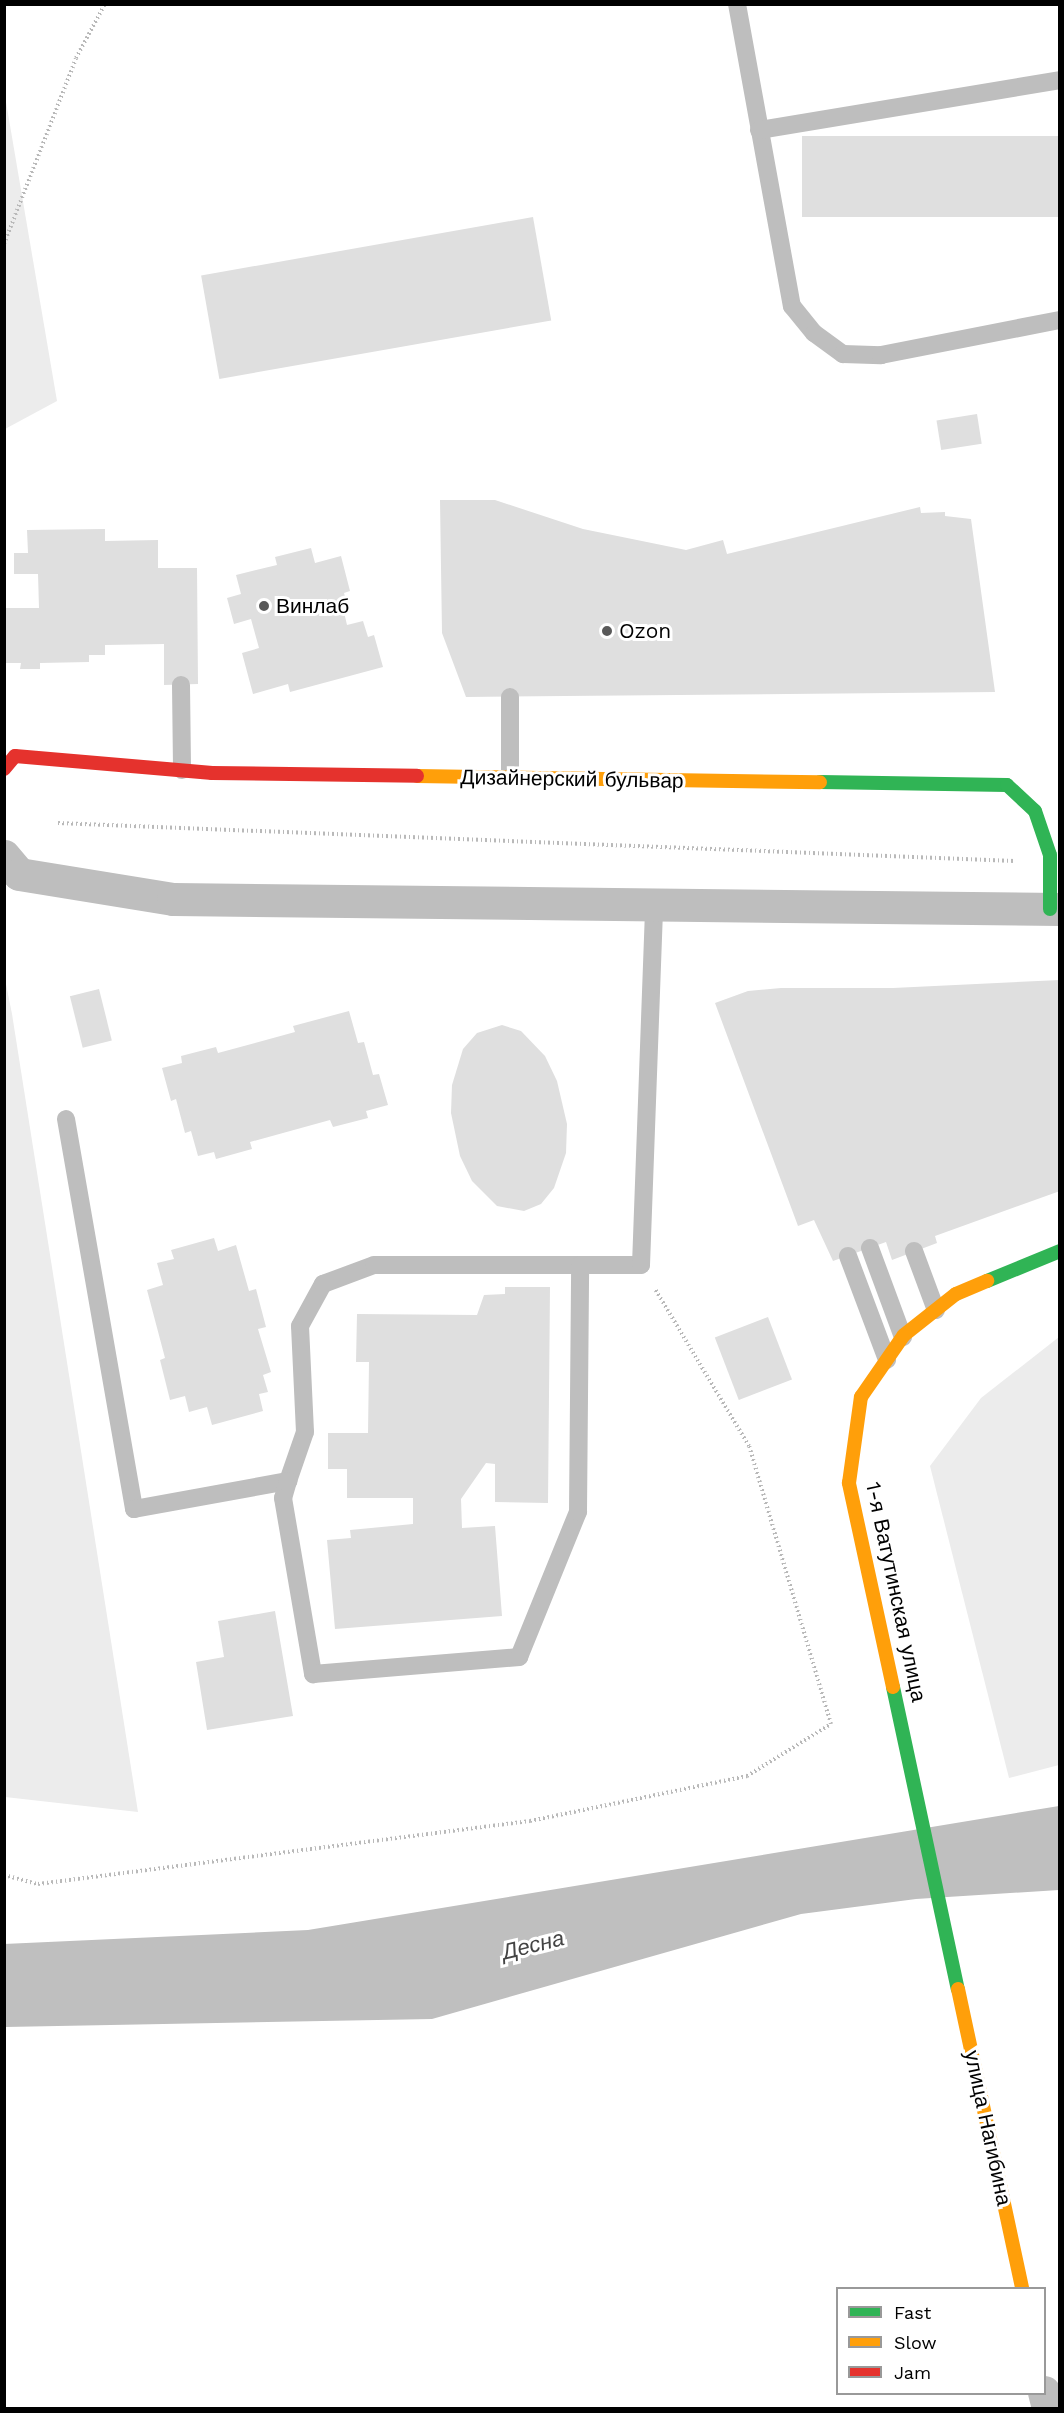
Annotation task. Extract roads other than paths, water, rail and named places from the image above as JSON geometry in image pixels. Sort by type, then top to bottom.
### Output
[{"type":"street","name":"Дизайнерский бульвар","points":[[4,769],[15,756],[182,770],[510,778],[1007,785],[1035,811],[1050,862],[1055,909],[173,899],[19,874],[4,856]]},
{"type":"street","name":"1-я Ватутинская улица","points":[[953,1967],[849,1484],[861,1397],[903,1337],[956,1294],[1059,1251]]},
{"type":"street","name":"улица Нагибина","points":[[953,1967],[1022,2287]]},
{"type":"lane","points":[[737,4],[792,306],[814,333],[843,354],[881,355],[1059,320]]},
{"type":"lane","points":[[759,130],[1059,80]]},
{"type":"lane","points":[[182,684],[182,770]]},
{"type":"lane","points":[[510,697],[510,778]]},
{"type":"lane","points":[[580,1265],[578,1512],[519,1657],[314,1674],[283,1498],[305,1432],[300,1326],[322,1284],[374,1265],[580,1265],[641,1265],[654,905]]},
{"type":"lane","points":[[66,1119],[134,1509],[288,1481]]},
{"type":"lane","points":[[870,1248],[903,1337]]},
{"type":"lane","points":[[914,1251],[936,1310]]},
{"type":"lane","points":[[848,1256],[887,1360]]},
{"type":"water","name":"Десна","points":[[1059,1806],[1059,1890],[916,1899],[801,1914],[432,2019],[5,2027],[4,1944],[308,1930]]},
{"type":"place","name":"Винлаб","points":[[264,606]]},
{"type":"place","name":"Ozon","points":[[607,631]]}]
